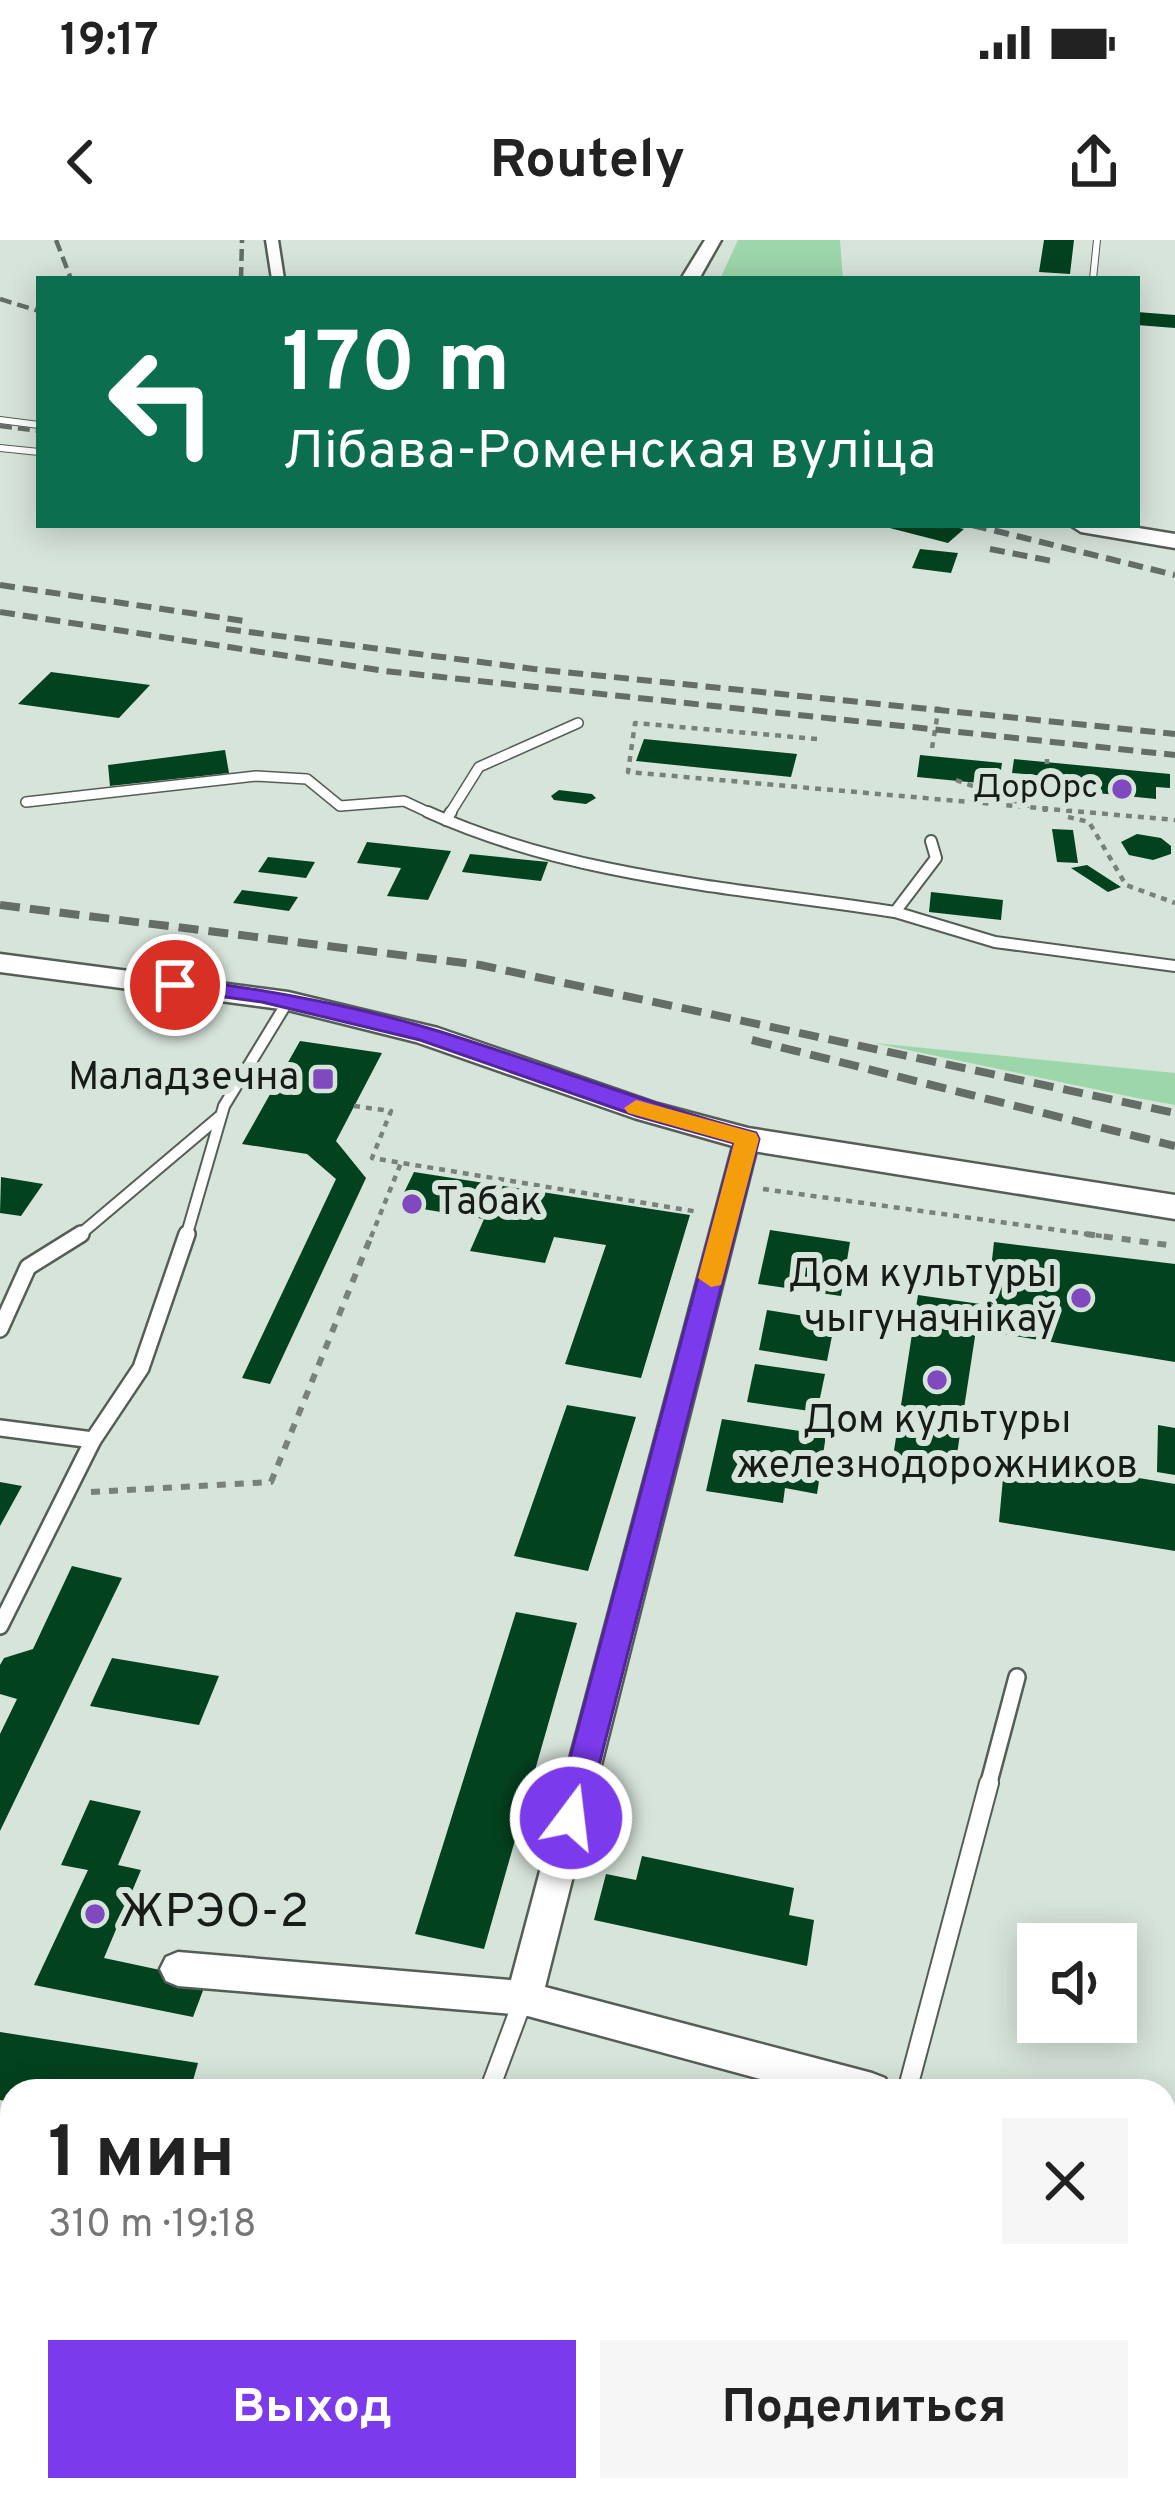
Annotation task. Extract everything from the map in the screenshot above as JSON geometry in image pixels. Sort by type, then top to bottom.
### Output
[{"type":"main road","points":[[692,276],[713,240]]},
{"type":"main road","points":[[1099,528],[1175,541]]},
{"type":"main road","points":[[0,963],[288,1000],[427,1035],[646,1111],[747,1139],[1175,1207]]},
{"type":"street","points":[[272,240],[278,276]]},
{"type":"street","points":[[524,1998],[747,1139]]},
{"type":"street","points":[[178,1969],[524,1998],[827,2079]]},
{"type":"lane","points":[[1093,276],[1097,240]]},
{"type":"lane","points":[[0,420],[36,425]]},
{"type":"lane","points":[[0,448],[36,452]]},
{"type":"lane","points":[[446,820],[479,767],[578,723]]},
{"type":"lane","points":[[26,802],[256,776],[307,779],[340,806],[404,801],[446,820],[596,867],[895,912],[995,942],[1175,966]]},
{"type":"lane","points":[[895,912],[936,858],[932,841]]},
{"type":"lane","points":[[0,1625],[93,1440],[135,1388],[186,1246],[219,1117],[288,1000]]},
{"type":"lane","points":[[0,1329],[28,1267],[76,1238],[219,1117]]},
{"type":"lane","points":[[0,1428],[93,1440]]},
{"type":"lane","points":[[910,2079],[1017,1677]]},
{"type":"lane","points":[[493,2079],[524,1998]]},
{"type":"path","points":[[932,748],[940,706]]},
{"type":"path","points":[[817,739],[635,723],[628,772],[1175,820]]},
{"type":"path","points":[[1045,812],[1047,759]]},
{"type":"path","points":[[956,780],[1088,822],[1126,885],[1175,903]]},
{"type":"path","points":[[66,1493],[271,1482],[401,1163]]},
{"type":"green space","points":[[738,240],[840,240],[843,276],[721,276]]},
{"type":"green space","points":[[874,1043],[1175,1073],[1175,1105],[1137,1098]]},
{"type":"building","points":[[1044,240],[1074,240],[1070,274],[1039,272]]},
{"type":"building","points":[[1140,312],[1175,315],[1175,328],[1140,325]]},
{"type":"building","points":[[890,528],[964,529],[948,543]]},
{"type":"building","points":[[920,549],[958,553],[951,573],[912,568]]},
{"type":"building","points":[[51,672],[150,685],[119,718],[18,704]]},
{"type":"building","points":[[644,739],[797,754],[791,777],[636,761]]},
{"type":"building","points":[[225,750],[229,773],[110,786],[108,765]]},
{"type":"building","points":[[920,755],[1002,763],[999,785],[917,777]]},
{"type":"building","points":[[1014,759],[1170,774],[1170,788],[1156,787],[1156,799],[1087,792],[1088,780],[1012,773]]},
{"type":"building","points":[[559,790],[596,798],[586,804],[554,800],[551,796]]},
{"type":"building","points":[[1052,829],[1073,830],[1078,863],[1057,862]]},
{"type":"building","points":[[1137,834],[1161,838],[1171,846],[1171,854],[1153,860],[1129,855],[1121,842]]},
{"type":"building","points":[[367,842],[451,851],[428,900],[387,896],[401,868],[357,863]]},
{"type":"building","points":[[470,854],[548,862],[541,881],[462,872]]},
{"type":"building","points":[[268,857],[315,862],[306,878],[258,872]]},
{"type":"building","points":[[1087,865],[1121,887],[1108,892],[1071,868]]},
{"type":"building","points":[[242,890],[298,897],[289,911],[233,903]]},
{"type":"building","points":[[931,892],[1003,900],[1001,920],[929,912]]},
{"type":"building","points":[[300,1041],[382,1053],[336,1141],[366,1178],[270,1384],[242,1378],[336,1179],[307,1154],[242,1144]]},
{"type":"building","points":[[414,1172],[690,1215],[641,1378],[565,1364],[606,1245],[554,1237],[545,1263],[470,1251],[484,1219],[398,1205]]},
{"type":"building","points":[[1,1177],[43,1184],[21,1216],[0,1213]]},
{"type":"building","points":[[770,1230],[850,1242],[841,1296],[758,1284]]},
{"type":"building","name":"Дом культуры чыгуначнікаў","points":[[994,1242],[1175,1264],[1175,1362],[984,1331]]},
{"type":"building","name":"Дом культуры железнодорожников","points":[[918,1295],[980,1304],[955,1467],[893,1457]]},
{"type":"building","points":[[767,1310],[835,1321],[827,1361],[759,1350]]},
{"type":"building","points":[[755,1364],[825,1374],[817,1412],[747,1402]]},
{"type":"building","points":[[567,1405],[636,1417],[588,1571],[514,1556]]},
{"type":"building","points":[[722,1419],[826,1435],[817,1494],[785,1488],[783,1503],[706,1491]]},
{"type":"building","points":[[1158,1425],[1175,1428],[1175,1475],[1157,1472]]},
{"type":"building","points":[[1005,1456],[1175,1484],[1175,1551],[999,1522]]},
{"type":"building","points":[[0,1482],[22,1486],[0,1526]]},
{"type":"building","points":[[72,1566],[122,1578],[0,1831],[0,1734],[17,1699],[0,1694],[0,1665],[4,1658],[33,1649]]},
{"type":"building","points":[[516,1612],[577,1623],[484,1949],[415,1934]]},
{"type":"building","points":[[112,1658],[219,1676],[199,1725],[90,1706]]},
{"type":"building","name":"ЖРЭО-2","points":[[90,1800],[141,1811],[118,1865],[141,1870],[104,1958],[207,1980],[193,2017],[34,1985],[88,1870],[61,1865]]},
{"type":"building","points":[[642,1856],[794,1888],[789,1915],[814,1920],[807,1966],[594,1920],[606,1874],[636,1880]]},
{"type":"building","points":[[0,2032],[198,2063],[193,2079],[0,2079]]},
{"type":"railway","points":[[56,240],[70,276]]},
{"type":"railway","points":[[241,276],[242,240]]},
{"type":"railway","points":[[0,299],[36,310]]},
{"type":"railway","points":[[0,426],[36,431]]},
{"type":"railway","points":[[984,528],[1175,575]]},
{"type":"railway","points":[[990,549],[1052,561]]},
{"type":"railway","points":[[0,585],[244,621]]},
{"type":"railway","points":[[0,612],[385,671],[1175,755]]},
{"type":"railway","points":[[226,629],[534,669],[1175,734]]},
{"type":"railway","points":[[0,905],[480,965],[1175,1113]]},
{"type":"railway","points":[[752,1040],[1175,1146]]},
{"type":"slow traffic","points":[[636,1108],[747,1139],[711,1278]]},
{"type":"place","name":"ДорОрс","points":[[1122,789]]},
{"type":"place","name":"Маладзечна","points":[[323,1079]]},
{"type":"place","name":"Табак","points":[[412,1204]]},
{"type":"place","name":"Дом культуры чыгуначнікаў","points":[[1081,1298]]},
{"type":"place","name":"Дом культуры железнодорожников","points":[[937,1380]]},
{"type":"place","name":"ЖРЭО-2","points":[[95,1914]]},
{"type":"route","points":[[175,985],[288,1000],[427,1035],[646,1111],[747,1139],[571,1818]]}]
